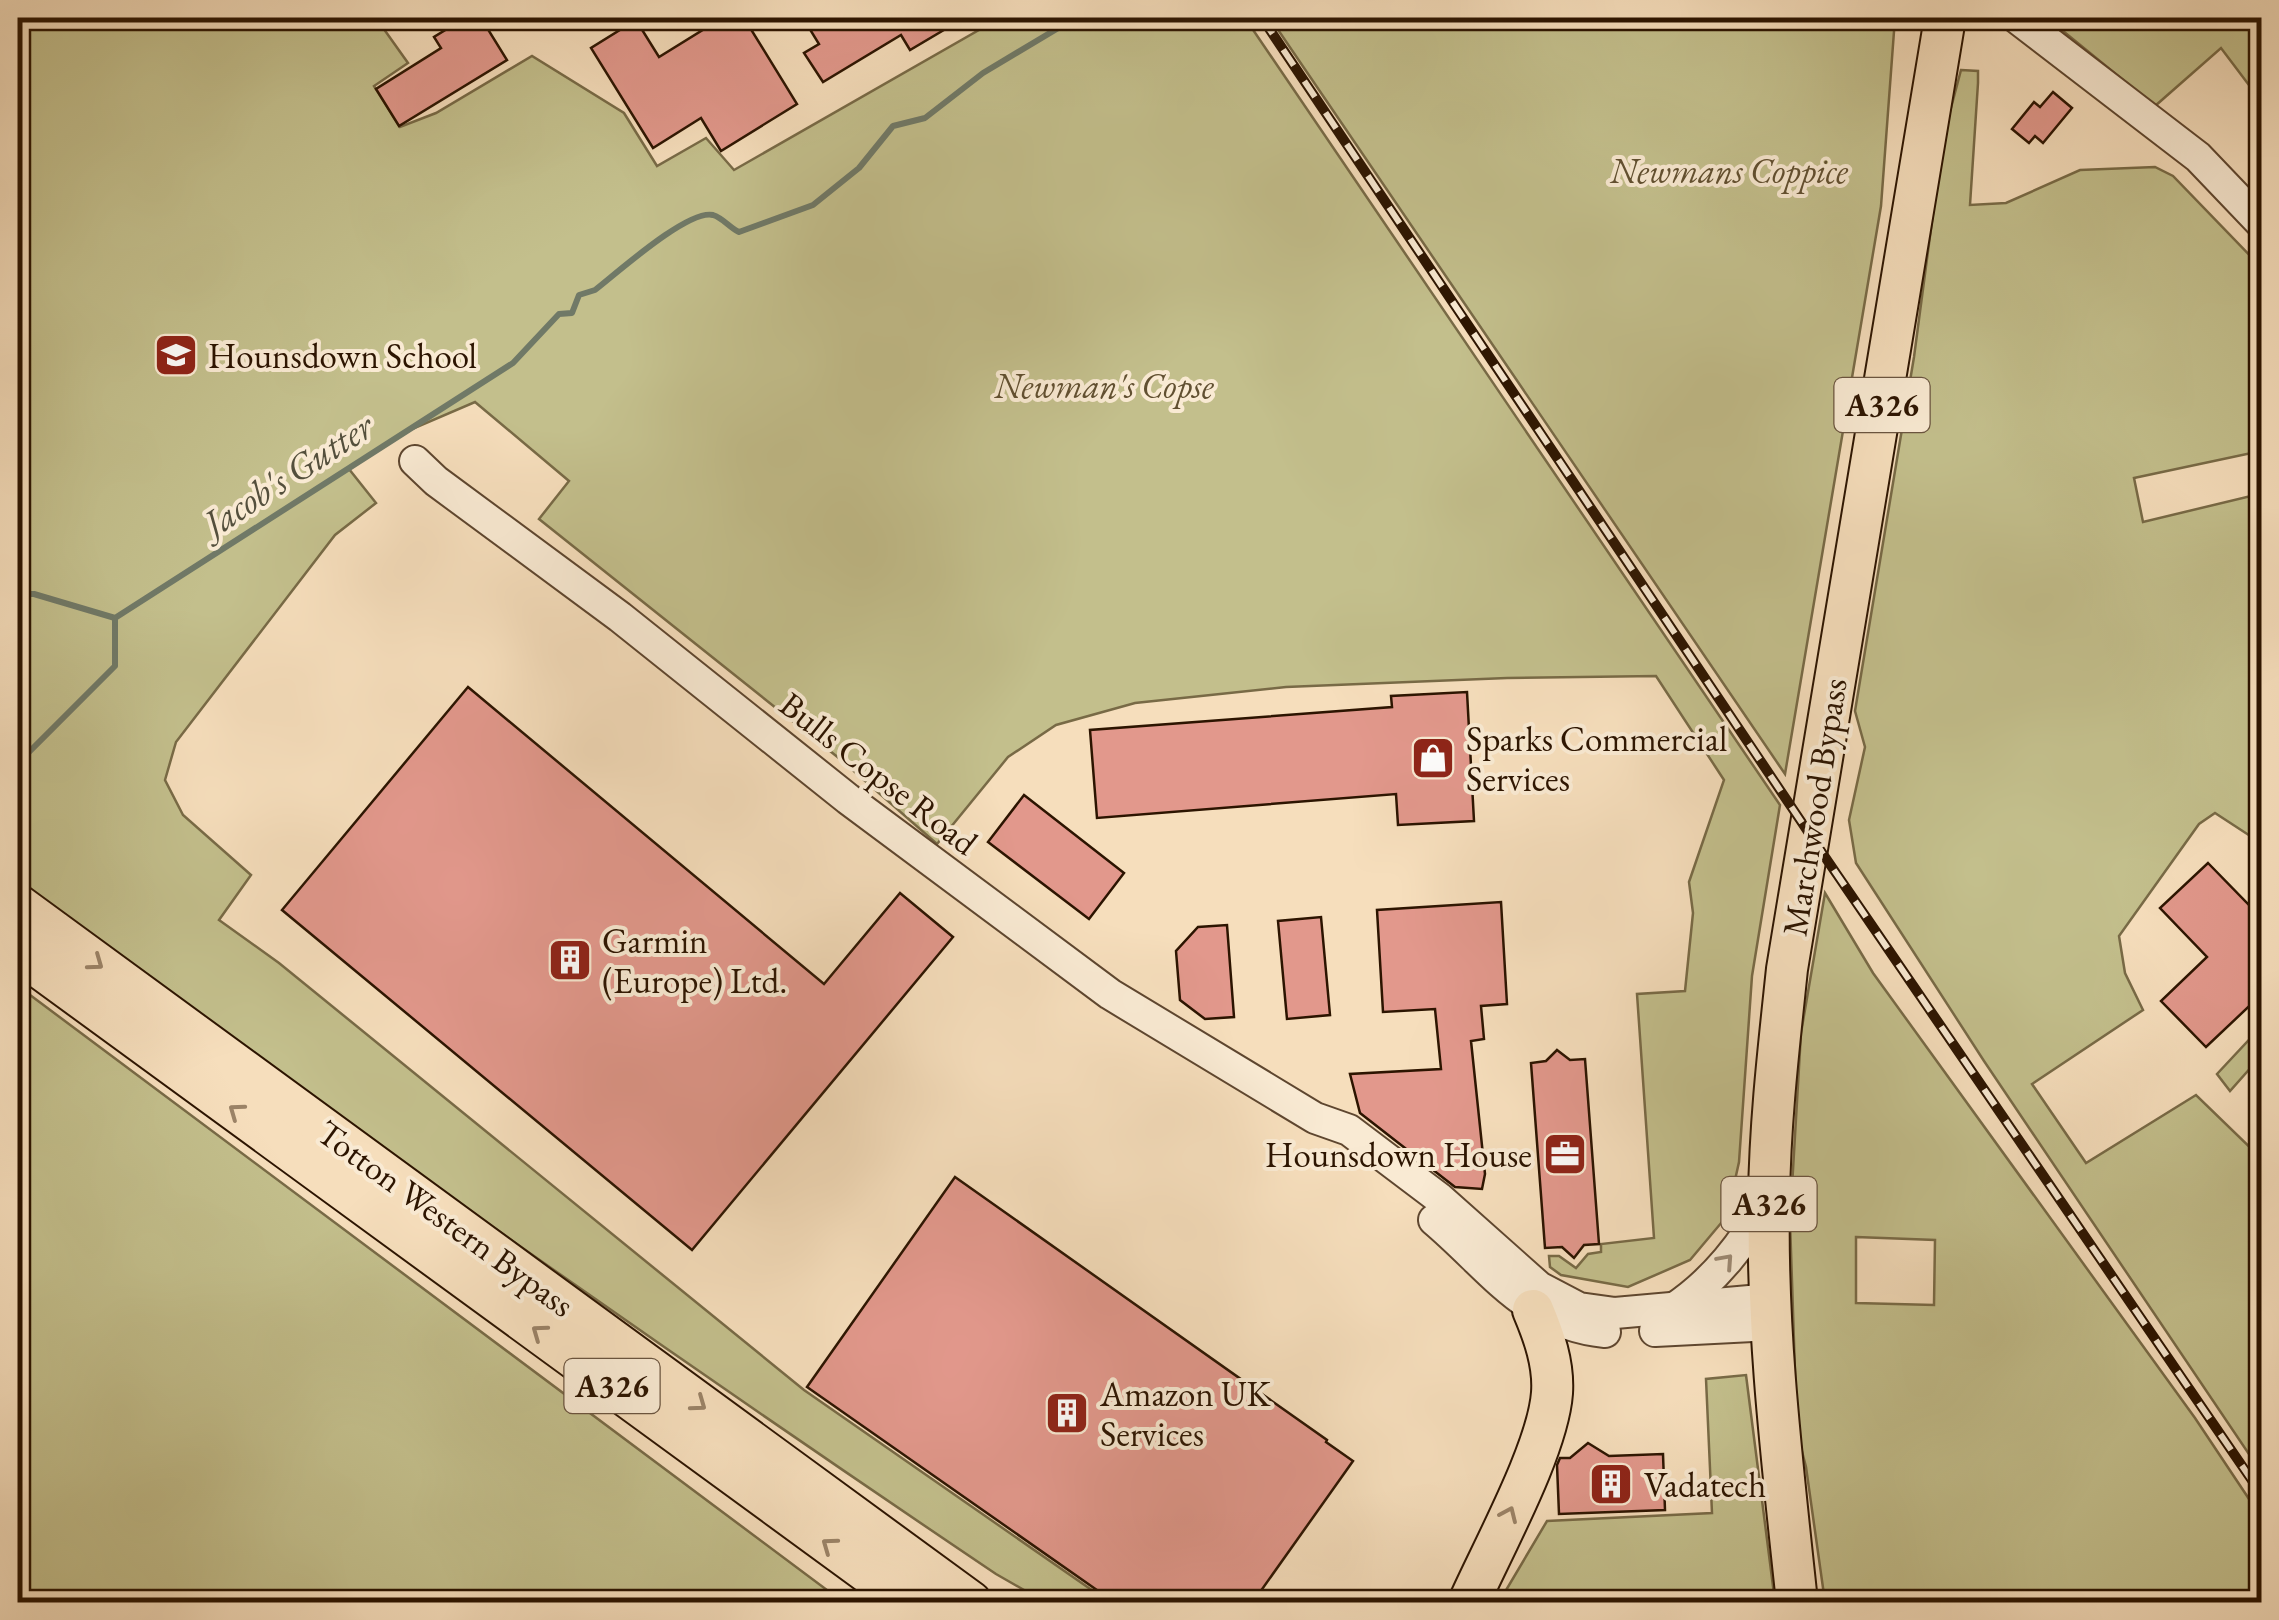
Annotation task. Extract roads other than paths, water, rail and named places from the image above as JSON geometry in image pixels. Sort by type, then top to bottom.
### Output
[{"type":"main road","name":"Marchwood Bypass","points":[[1796,1602],[1772,1312],[1768,1199],[1787,969],[1944,18]]},
{"type":"main road","name":"Totton Western Bypass","points":[[18,905],[971,1602]]},
{"type":"main road","name":"Totton Western Bypass","points":[[18,952],[908,1602]]},
{"type":"main road","points":[[1469,1602],[1546,1425],[1552,1392],[1550,1358],[1533,1310]]},
{"type":"main road","points":[[883,1538],[996,1602]]},
{"type":"street","points":[[2016,18],[2198,158],[2262,224]]},
{"type":"street","name":"Bulls Copse Road","points":[[415,462],[436,482],[620,617],[848,799],[1110,994],[1314,1118],[1349,1130],[1439,1198],[1539,1286],[1560,1299],[1598,1312],[1772,1312]]},
{"type":"street","name":"Bulls Copse Road","points":[[1314,1118],[1339,1146],[1434,1220],[1533,1310],[1566,1325],[1615,1333],[1772,1312]]},
{"type":"street","points":[[1670,1311],[1698,1291],[1731,1257],[1768,1199]]},
{"type":"waterway","name":"Jacob's Gutter","points":[[18,594],[34,594],[115,618],[513,363],[559,314],[572,313],[579,295],[595,290],[670,232],[702,216],[713,215],[739,232],[813,205],[859,168],[893,126],[925,118],[983,73],[1075,18]]},
{"type":"waterway","name":"Jacob's Gutter","points":[[18,763],[115,666],[115,618]]},
{"type":"railway","points":[[1262,18],[1825,857],[2262,1495]]},
{"type":"place","name":"Hounsdown School","points":[[176,355]]},
{"type":"place","name":"Sparks Commercial Services","points":[[1433,758]]},
{"type":"place","name":"Garmin (Europe) Ltd.","points":[[570,960]]},
{"type":"place","name":"Hounsdown House","points":[[1565,1154]]},
{"type":"place","name":"Amazon UK Services","points":[[1067,1413]]},
{"type":"place","name":"Vadatech","points":[[1611,1484]]},
{"type":"park label","name":"Newmans Coppice","points":[[1729,170]]},
{"type":"park label","name":"Newman's Copse","points":[[1104,385]]}]
